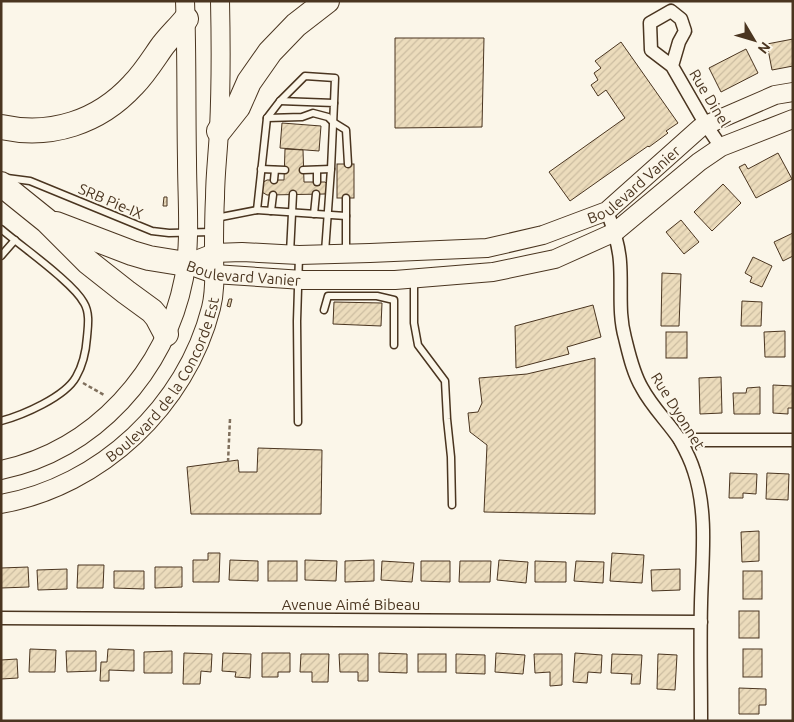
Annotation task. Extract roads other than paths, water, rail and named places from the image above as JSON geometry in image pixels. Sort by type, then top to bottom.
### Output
[{"type":"highway","points":[[219,131],[238,107],[254,74],[270,52],[296,25],[327,1]]},
{"type":"highway","points":[[1,127],[23,130],[52,129],[78,122],[101,112],[114,103],[147,69],[185,10]]},
{"type":"highway","points":[[1,184],[47,221],[88,262],[152,310],[166,334]]},
{"type":"highway","points":[[47,221],[132,254],[186,264]]},
{"type":"street","name":"Boulevard de la Concorde Est","points":[[1,504],[49,491],[84,474],[116,452],[151,419],[170,395],[196,350],[211,308],[214,293],[214,225],[219,131],[220,1]]},
{"type":"street","name":"Boulevard de la Concorde Est","points":[[1,470],[29,462],[60,448],[95,426],[134,387],[149,366],[166,334],[182,287],[186,264],[187,45],[185,10]]},
{"type":"street","name":"Rue Dinel","points":[[672,66],[721,147]]},
{"type":"street","name":"Boulevard Vanier","points":[[186,264],[214,253],[380,253],[492,247],[543,235],[607,211],[700,128],[775,95],[793,92]]},
{"type":"street","name":"Boulevard Vanier","points":[[186,264],[214,274],[298,280],[396,280],[494,272],[555,259],[615,232],[699,162],[721,147],[793,119]]},
{"type":"street","name":"Rue Dyonnet","points":[[607,211],[615,232],[620,261],[621,319],[633,368],[641,387],[651,403],[680,440],[694,470],[700,490],[703,529],[700,721]]},
{"type":"street","points":[[680,440],[793,440]]},
{"type":"street","name":"Avenue Aimé Bibeau","points":[[1,618],[701,622]]},
{"type":"lane","points":[[257,210],[267,118],[280,101],[305,76],[334,78],[331,169],[325,254]]},
{"type":"lane","points":[[280,101],[334,103]]},
{"type":"lane","points":[[267,118],[302,118],[313,113],[328,117],[346,130],[348,164]]},
{"type":"lane","points":[[261,169],[285,170]]},
{"type":"lane","points":[[303,170],[331,169]]},
{"type":"lane","points":[[274,180],[276,170]]},
{"type":"lane","points":[[317,170],[317,182]]},
{"type":"lane","name":"SRB Pie-IX","points":[[1,178],[30,181],[147,230],[164,233],[187,232],[257,210],[346,216]]},
{"type":"lane","points":[[293,194],[292,213],[298,280],[298,422]]},
{"type":"lane","points":[[314,214],[316,194]]},
{"type":"lane","points":[[271,211],[273,195]]},
{"type":"lane","points":[[346,198],[346,253]]},
{"type":"lane","points":[[1,229],[60,277],[79,296],[87,310],[88,319],[86,349],[80,370],[69,387],[51,399],[1,421]]},
{"type":"lane","points":[[1,256],[14,240]]},
{"type":"lane","points":[[414,279],[414,323],[418,345],[445,381],[447,419],[452,456],[452,505]]},
{"type":"lane","points":[[324,310],[328,296],[377,296],[394,300],[394,345]]}]
